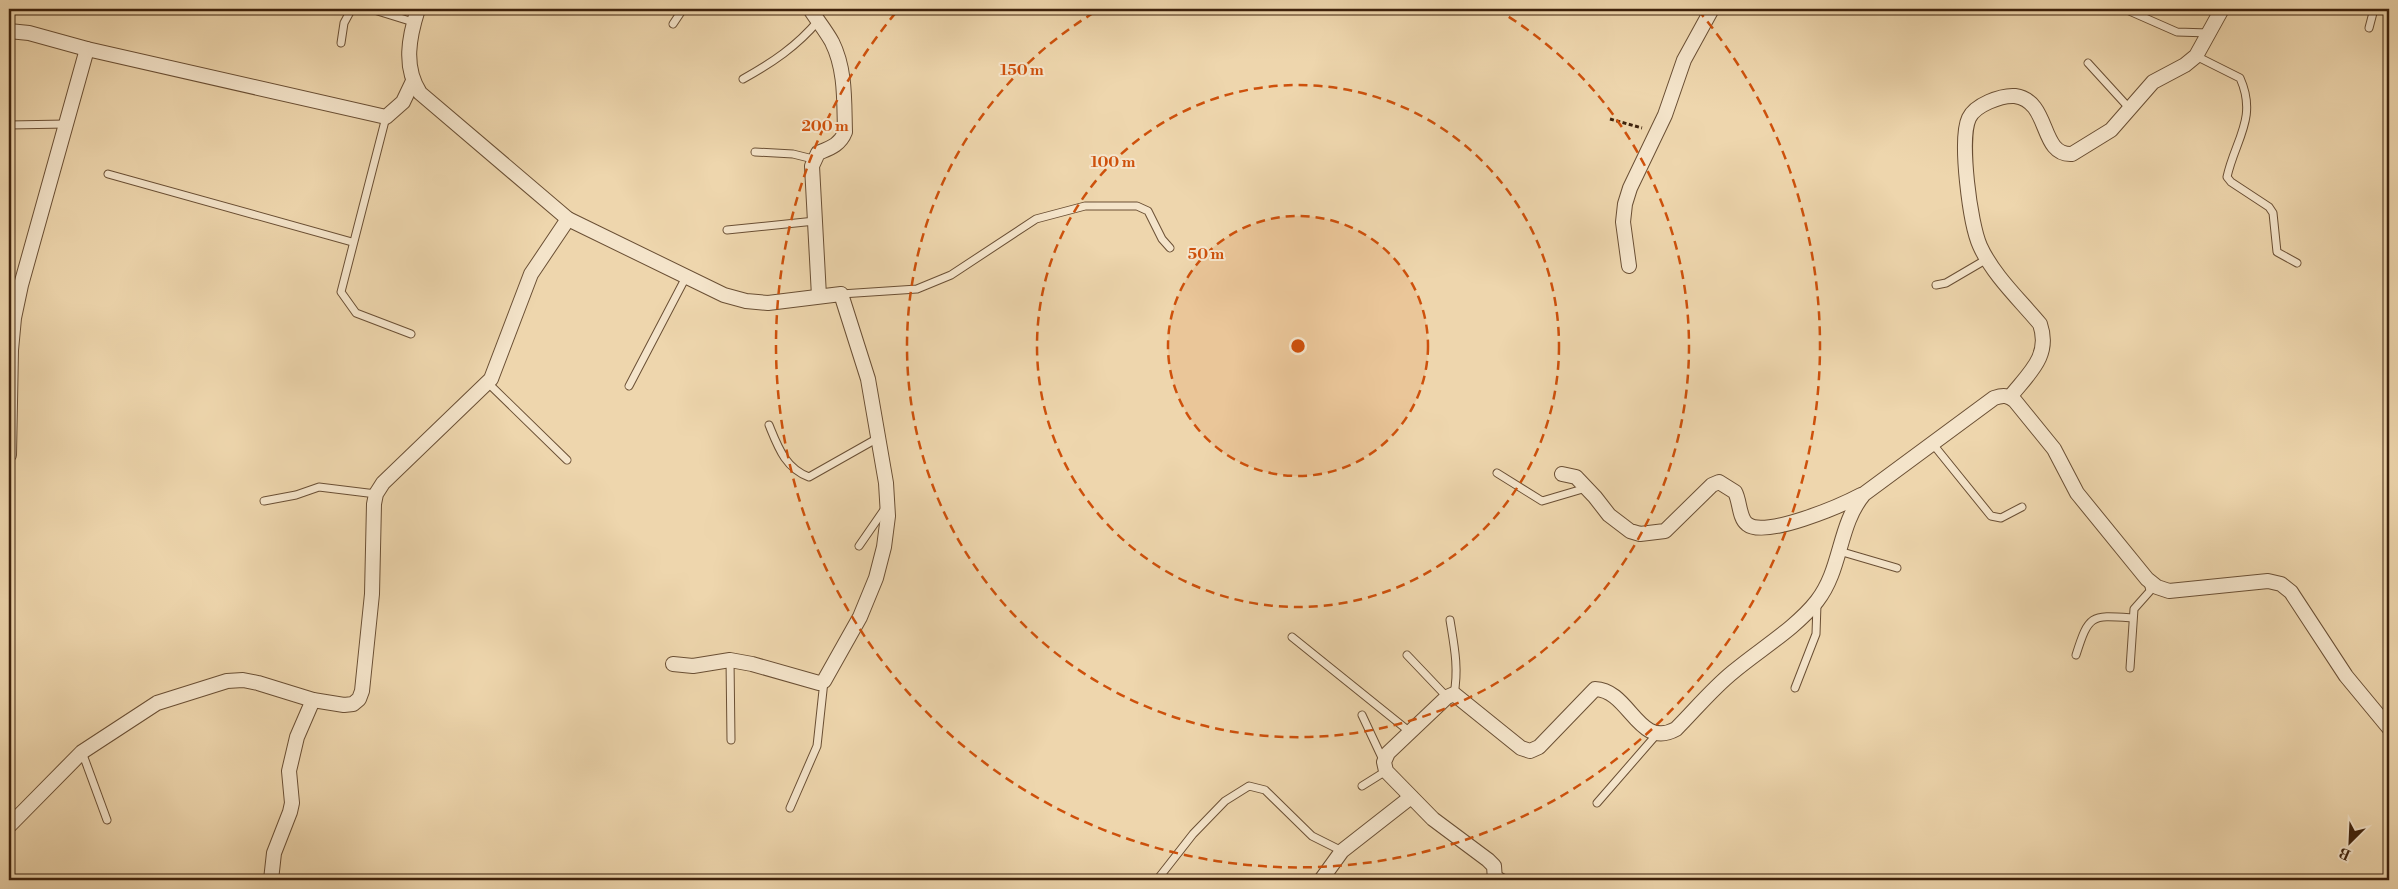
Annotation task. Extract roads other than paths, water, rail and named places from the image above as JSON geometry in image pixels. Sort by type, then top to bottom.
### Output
[{"type":"street","points":[[810,9],[832,42],[843,78],[845,132],[837,145],[818,153],[812,166],[819,296]]},
{"type":"street","points":[[1629,266],[1623,222],[1625,204],[1630,188],[1657,132],[1684,60],[1712,9]]},
{"type":"street","points":[[1562,474],[1576,477],[1608,515],[1630,531],[1640,534],[1665,531],[1712,485],[1719,482],[1735,492],[1743,519],[1754,528],[1792,523],[1834,509],[1864,494],[1994,398],[2010,397],[2038,361],[2044,350],[2045,337],[2040,324],[1987,259],[1976,238],[1967,186],[1968,119],[1978,107],[2003,97],[2014,96],[2024,99],[2038,112],[2053,147],[2064,154],[2072,154],[2104,136],[2153,82],[2185,65],[2196,56],[2222,9]]},
{"type":"street","points":[[415,16],[408,52],[413,81],[420,93],[568,219],[724,295],[746,301],[768,303],[841,294],[868,378],[888,506],[884,547],[876,578],[860,617],[824,681],[819,683],[752,664],[730,660],[693,666],[673,664]]},
{"type":"street","points":[[9,31],[29,33],[87,49],[386,117],[403,102],[413,81]]},
{"type":"street","points":[[9,455],[11,350],[14,318],[21,285],[87,49]]},
{"type":"street","points":[[9,826],[82,752],[150,706],[227,681],[242,680],[313,700],[344,705],[352,704],[359,699],[362,691],[372,594],[374,504],[376,494],[382,483],[488,383],[497,366],[531,274],[568,219]]},
{"type":"street","points":[[2010,397],[2048,441],[2077,493],[2147,579],[2157,587],[2169,591],[2268,581],[2281,584],[2291,592],[2346,676],[2389,728]]},
{"type":"street","points":[[1499,878],[1494,866],[1488,860],[1438,822],[1411,797],[1385,767],[1388,753],[1451,696],[1521,748],[1530,750],[1539,747],[1595,689],[1604,689],[1612,693],[1648,730],[1657,734],[1667,734],[1676,729],[1727,677],[1805,615],[1818,601],[1829,580],[1849,516],[1864,494]]},
{"type":"street","points":[[271,880],[274,853],[292,803],[288,771],[297,737],[313,700]]},
{"type":"street","points":[[1321,880],[1342,851],[1411,797]]},
{"type":"lane","points":[[342,43],[344,23],[351,10],[358,9]]},
{"type":"lane","points":[[371,9],[415,16]]},
{"type":"lane","points":[[673,24],[683,9]]},
{"type":"lane","points":[[2369,28],[2374,9]]},
{"type":"lane","points":[[2127,10],[2177,32],[2209,33]]},
{"type":"lane","points":[[743,79],[766,66],[801,41],[818,21]]},
{"type":"lane","points":[[2196,56],[2240,78],[2246,97],[2247,118],[2228,177],[2231,182],[2269,207],[2273,213],[2277,252],[2298,263]]},
{"type":"lane","points":[[2088,63],[2130,109]]},
{"type":"lane","points":[[386,117],[352,242],[341,292],[356,313],[411,334]]},
{"type":"lane","points":[[9,124],[66,124]]},
{"type":"lane","points":[[755,152],[792,154],[814,159]]},
{"type":"lane","points":[[108,174],[352,242]]},
{"type":"lane","points":[[841,294],[917,289],[951,275],[1036,219],[1085,206],[1137,206],[1148,211],[1162,240],[1170,248]]},
{"type":"lane","points":[[727,230],[815,220]]},
{"type":"lane","points":[[1936,284],[1946,283],[1987,259]]},
{"type":"lane","points":[[629,386],[686,277]]},
{"type":"lane","points":[[488,383],[567,460]]},
{"type":"lane","points":[[769,425],[789,465],[809,477],[878,438]]},
{"type":"lane","points":[[1932,443],[1991,516],[2001,518],[2022,507]]},
{"type":"lane","points":[[1498,473],[1542,501],[1586,488]]},
{"type":"lane","points":[[264,500],[296,495],[320,487],[376,494]]},
{"type":"lane","points":[[859,546],[888,506]]},
{"type":"lane","points":[[1839,551],[1897,568]]},
{"type":"lane","points":[[2130,668],[2132,618],[2135,607],[2150,591],[2147,579]]},
{"type":"lane","points":[[1795,688],[1816,634],[1818,601]]},
{"type":"lane","points":[[2076,655],[2082,635],[2091,621],[2097,616],[2106,615],[2132,618]]},
{"type":"lane","points":[[1407,655],[1451,696],[1457,677],[1450,620]]},
{"type":"lane","points":[[1292,637],[1410,732]]},
{"type":"lane","points":[[730,660],[730,740]]},
{"type":"lane","points":[[790,808],[817,746],[824,681]]},
{"type":"lane","points":[[1362,715],[1385,767],[1362,786]]},
{"type":"lane","points":[[1597,803],[1657,734]]},
{"type":"lane","points":[[82,752],[107,820]]},
{"type":"lane","points":[[1157,880],[1193,834],[1225,801],[1249,786],[1265,790],[1312,836],[1342,851]]}]
